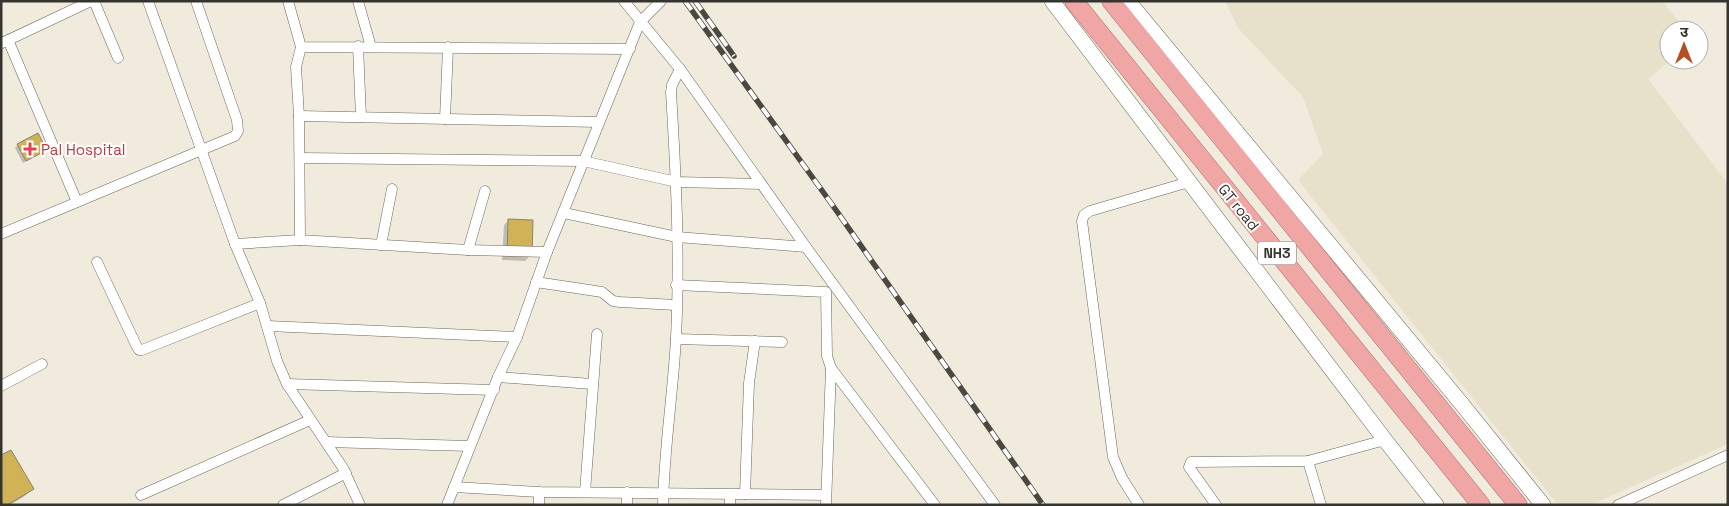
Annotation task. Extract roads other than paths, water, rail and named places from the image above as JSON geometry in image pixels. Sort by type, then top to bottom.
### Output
[{"type":"highway","name":"GT road","points":[[1074,1],[1481,505]]},
{"type":"highway","name":"GT road","points":[[1111,1],[1518,505]]},
{"type":"main road","points":[[1052,1],[1384,440],[1436,505]]},
{"type":"main road","points":[[1128,1],[1462,403],[1543,505]]},
{"type":"street","points":[[77,202],[4,42],[93,1],[118,58]]},
{"type":"street","points":[[148,1],[235,244],[260,303],[277,361],[287,384],[346,473],[357,504]]},
{"type":"street","points":[[1,234],[235,136],[239,126],[196,1]]},
{"type":"street","points":[[288,1],[301,47],[296,67],[300,158],[300,240]]},
{"type":"street","points":[[358,1],[371,47]]},
{"type":"street","points":[[624,1],[680,69],[806,247],[995,505]]},
{"type":"street","points":[[447,505],[498,377],[517,337],[547,252],[640,22],[661,1]]},
{"type":"street","points":[[358,46],[361,117]]},
{"type":"street","points":[[301,47],[630,49]]},
{"type":"street","points":[[445,119],[448,47]]},
{"type":"street","points":[[663,505],[676,339],[677,182],[671,92],[672,85],[680,69]]},
{"type":"street","points":[[299,116],[599,122]]},
{"type":"street","points":[[300,158],[583,161],[677,182],[761,184]]},
{"type":"street","points":[[1139,505],[1122,478],[1113,457],[1082,221],[1084,215],[1090,211],[1189,182]]},
{"type":"street","points":[[381,245],[392,189]]},
{"type":"street","points":[[468,250],[484,191]]},
{"type":"street","points":[[564,213],[677,237],[806,247]]},
{"type":"street","points":[[235,244],[300,240],[468,250],[547,252]]},
{"type":"street","points":[[97,262],[139,350],[260,303]]},
{"type":"street","points":[[536,282],[602,292],[612,301],[676,305]]},
{"type":"street","points":[[676,285],[826,292],[827,356],[831,368],[935,505]]},
{"type":"street","points":[[268,326],[517,337]]},
{"type":"street","points":[[585,492],[597,334]]},
{"type":"street","points":[[676,339],[782,342]]},
{"type":"street","points":[[745,494],[749,383],[755,341]]},
{"type":"street","points":[[1,386],[42,364]]},
{"type":"street","points":[[454,487],[539,492],[663,493],[730,500],[745,494],[826,500],[831,368]]},
{"type":"street","points":[[498,377],[592,384]]},
{"type":"street","points":[[287,384],[494,390]]},
{"type":"street","points":[[141,495],[310,420]]},
{"type":"street","points":[[1216,505],[1189,467],[1191,462],[1308,461],[1384,440]]},
{"type":"street","points":[[326,442],[470,446]]},
{"type":"street","points":[[1618,505],[1728,456]]},
{"type":"street","points":[[1308,461],[1322,505]]},
{"type":"street","points":[[283,505],[346,473]]},
{"type":"street","points":[[539,492],[539,505]]},
{"type":"street","points":[[627,492],[627,505]]},
{"type":"railway","points":[[685,1],[831,203],[1043,505]]},
{"type":"railway","points":[[695,1],[734,56]]},
{"type":"place","name":"Pal Hospital","points":[[30,149]]}]
